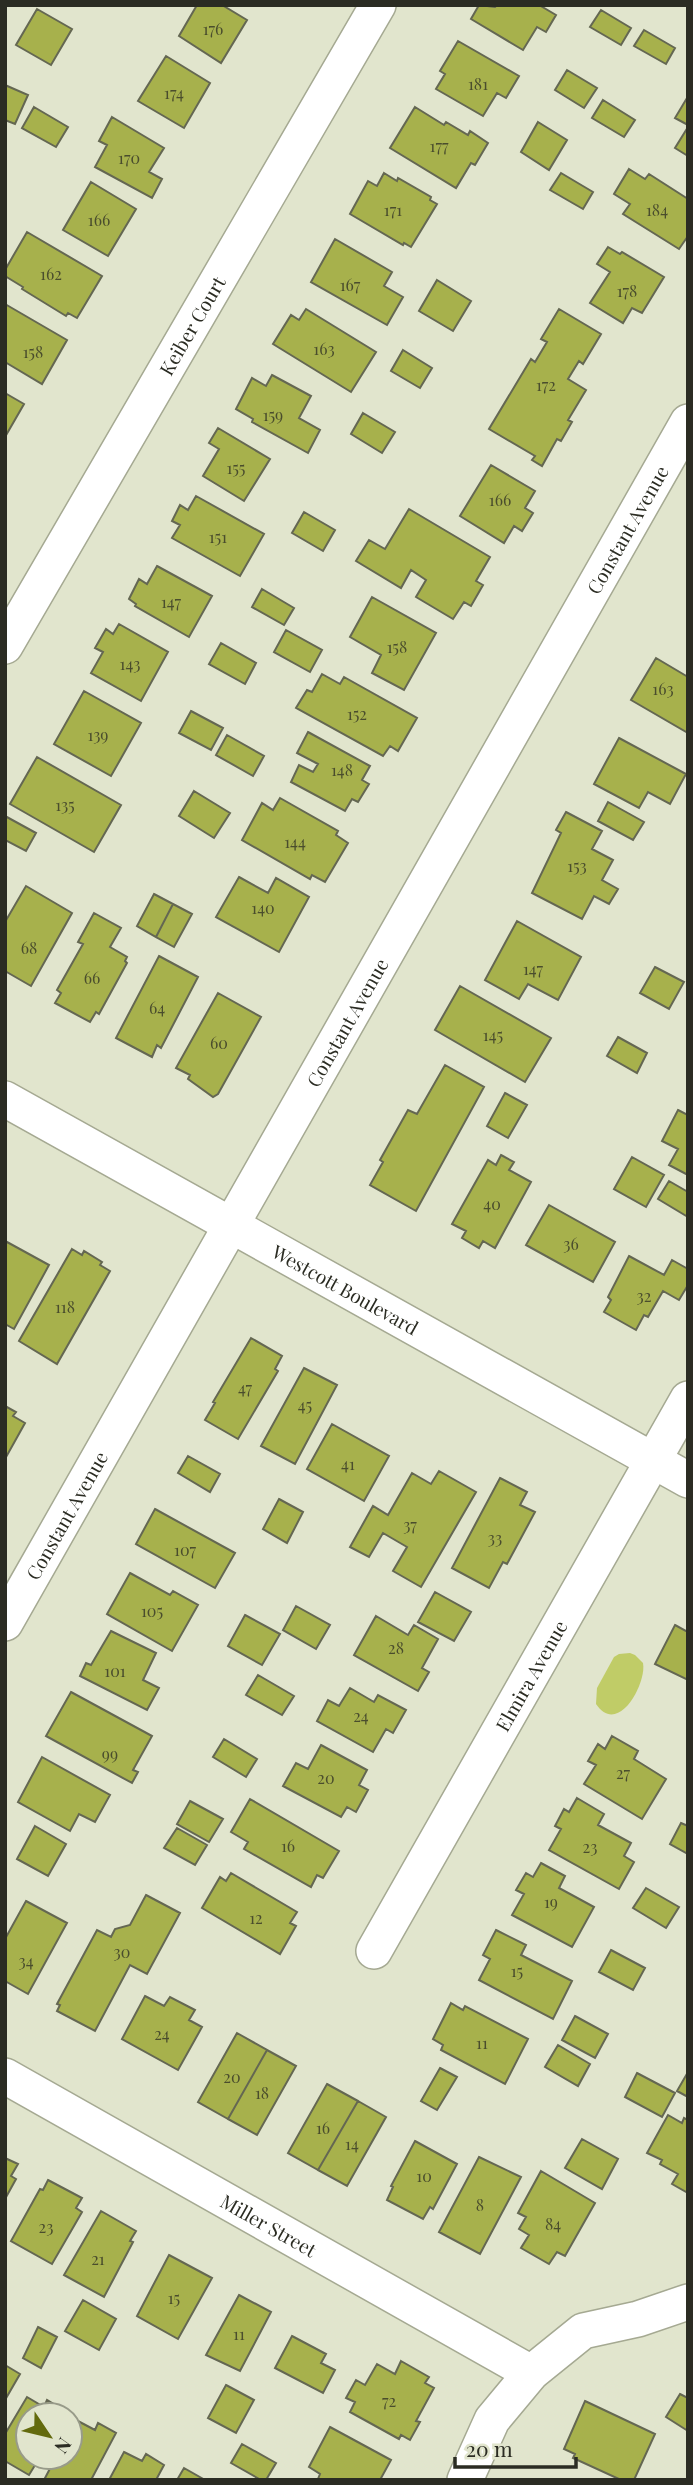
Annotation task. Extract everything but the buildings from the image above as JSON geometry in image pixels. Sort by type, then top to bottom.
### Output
[{"type":"street","name":"Keiber Court","points":[[5,646],[378,5]]},
{"type":"street","name":"Constant Avenue","points":[[5,1622],[231,1225],[677,463],[688,422]]},
{"type":"street","name":"Westcott Boulevard","points":[[5,1099],[688,1480]]},
{"type":"street","name":"Elmira Avenue","points":[[374,1951],[688,1399]]},
{"type":"street","name":"Miller Street","points":[[5,2076],[531,2373]]},
{"type":"street","points":[[465,2480],[492,2420],[531,2373],[583,2331],[638,2319],[688,2302]]},
{"type":"shaded area","points":[[630,1653],[643,1663],[636,1693],[622,1711],[604,1713],[596,1704],[597,1688],[614,1657]]}]
